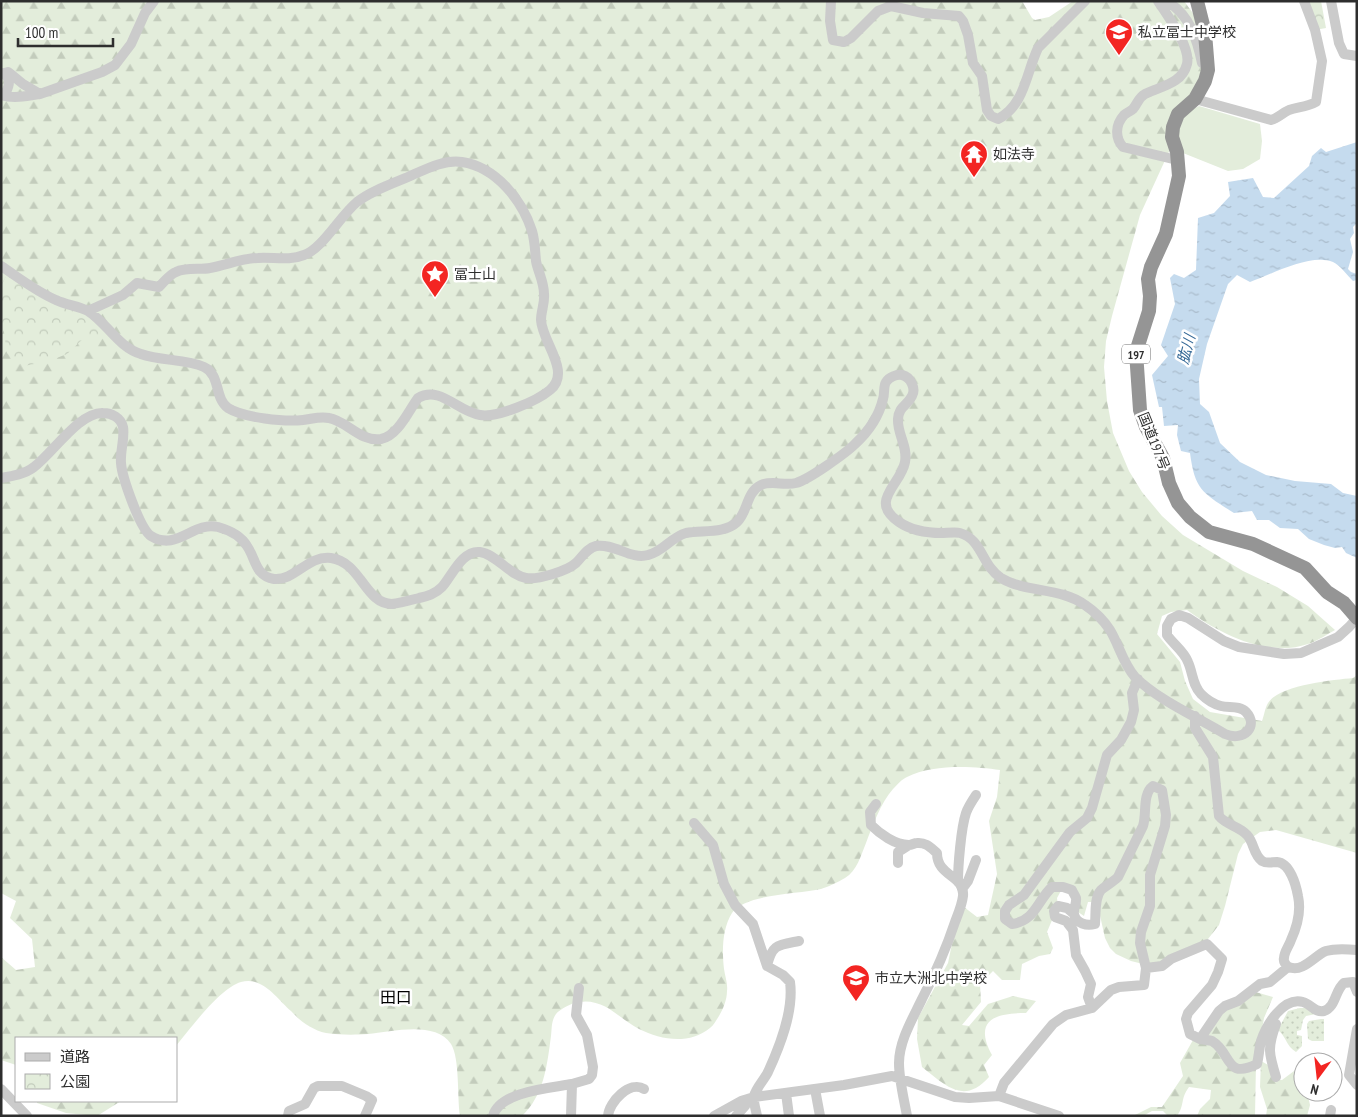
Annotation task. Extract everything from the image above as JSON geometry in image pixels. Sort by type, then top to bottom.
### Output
[{"type":"highway","name":"国道197号","points":[[1197,1],[1205,33],[1208,70],[1205,81],[1195,98],[1178,114],[1173,127],[1172,137],[1177,152],[1179,176],[1166,234],[1150,267],[1148,279],[1149,311],[1136,352],[1140,410],[1146,427],[1163,458],[1169,483],[1178,503],[1190,517],[1209,532],[1253,544],[1305,568],[1327,592],[1344,603],[1357,618]]},
{"type":"street","points":[[1,94],[6,97],[40,94],[102,72],[115,65],[131,44],[145,14],[154,1]]},
{"type":"street","points":[[831,1],[830,21],[833,40],[844,42],[851,38],[878,11],[891,6],[923,13],[959,16],[963,20],[968,35],[973,63],[982,76],[987,110],[991,116],[998,119],[1007,114],[1016,103],[1024,88],[1038,48],[1085,1]]},
{"type":"street","points":[[1158,1],[1180,36],[1186,50],[1188,62],[1183,74],[1176,81],[1145,94],[1138,100],[1134,108],[1124,116],[1117,133],[1118,141],[1123,147],[1177,160]]},
{"type":"street","points":[[1166,1],[1185,16],[1191,26],[1200,51],[1205,81]]},
{"type":"street","points":[[1195,98],[1271,120],[1276,119],[1291,109],[1309,106],[1316,102],[1322,73],[1322,61],[1315,30],[1304,1]]},
{"type":"street","points":[[1331,1],[1339,43],[1344,54],[1357,56]]},
{"type":"street","points":[[3,73],[8,72],[40,94]]},
{"type":"street","points":[[1,94],[6,92],[9,84],[8,78],[3,73]]},
{"type":"street","points":[[1,266],[56,300],[88,311],[129,349],[142,355],[201,366],[210,370],[215,376],[222,400],[229,409],[243,414],[288,421],[317,417],[333,418],[361,435],[372,439],[382,439],[392,433],[418,398],[424,394],[433,393],[465,411],[481,416],[496,414],[544,394],[557,383],[559,373],[541,320],[544,293],[536,261],[534,240],[528,221],[520,204],[494,176],[462,162],[440,164],[358,201],[345,212],[315,249],[305,255],[285,259],[248,259],[210,268],[176,272],[159,287],[137,283],[123,295],[88,311]]},
{"type":"street","points":[[1,478],[22,474],[35,467],[91,414],[111,414],[119,419],[123,428],[121,450],[123,475],[142,526],[151,536],[165,540],[178,540],[202,526],[225,529],[238,536],[247,546],[258,570],[265,576],[276,579],[285,578],[319,558],[331,558],[344,562],[355,571],[372,595],[392,604],[432,594],[441,589],[464,558],[471,553],[479,552],[488,555],[514,573],[531,579],[566,570],[585,552],[598,546],[646,556],[654,554],[679,536],[687,533],[724,529],[736,524],[742,517],[753,491],[762,485],[777,482],[797,483],[854,446],[878,416],[886,382],[893,376],[902,375],[909,380],[914,388],[912,396],[901,408],[898,416],[898,425],[906,449],[903,471],[888,494],[885,503],[895,520],[912,529],[925,532],[963,534],[978,547],[987,566],[994,574],[1004,580],[1072,597],[1084,604],[1105,624],[1128,668],[1138,680],[1152,692],[1225,734],[1233,738],[1242,736],[1249,730],[1250,720],[1247,713],[1241,708],[1221,706],[1212,702],[1195,687],[1188,662],[1167,635],[1167,626],[1171,619],[1179,616],[1188,618],[1224,641],[1239,647],[1284,654],[1301,652],[1338,637],[1357,618]]},
{"type":"street","points":[[1074,914],[1076,898],[1072,890],[1063,887],[1052,887],[1046,892],[1031,916],[1021,923],[1012,924],[1005,919],[1005,911],[1009,905],[1024,895],[1070,832],[1087,818],[1092,808],[1107,755],[1121,740],[1131,722],[1134,710],[1132,693],[1138,680]]},
{"type":"street","points":[[1195,716],[1195,728],[1213,757],[1219,816],[1223,821],[1241,830],[1248,836],[1256,854],[1262,861],[1269,863],[1278,862],[1285,865],[1296,889],[1299,906],[1297,923],[1283,957],[1288,967]]},
{"type":"street","points":[[999,1096],[1004,1083],[1053,1024],[1066,1015],[1092,1008],[1111,990],[1119,987],[1144,985],[1146,968],[1140,943],[1141,932],[1150,906],[1150,875],[1165,826],[1166,815],[1162,790],[1158,787],[1152,786],[1146,794],[1144,826],[1118,877],[1112,884],[1101,891],[1097,897],[1095,924],[1082,923],[1067,908],[1058,906],[1054,911],[1055,917],[1066,921],[1073,930],[1076,955],[1091,984],[1088,997],[1092,1008]]},
{"type":"street","points":[[907,1116],[899,1063],[902,1047],[911,1021],[938,968],[960,906],[963,895],[958,872],[962,828],[966,812],[976,796]]},
{"type":"street","points":[[876,804],[870,812],[871,825],[892,840],[909,845]]},
{"type":"street","points":[[694,823],[713,845],[724,884],[735,905],[753,924],[767,966],[783,975],[790,982],[791,988],[783,1036],[767,1073],[751,1098],[736,1116]]},
{"type":"street","points":[[898,863],[898,852],[909,845],[917,843],[929,846],[937,854],[937,861],[941,868],[960,886]]},
{"type":"street","points":[[960,886],[968,881],[976,860]]},
{"type":"street","points":[[767,966],[770,953],[778,945],[799,941]]},
{"type":"street","points":[[1146,968],[1162,966],[1171,959],[1207,944],[1222,959],[1212,985],[1188,1013],[1186,1019],[1190,1034],[1200,1039],[1211,1041],[1219,1048],[1231,1065],[1240,1070],[1257,1064],[1262,1039],[1278,1010],[1298,1001],[1316,1010],[1324,1011],[1331,1006],[1336,991],[1344,983],[1353,982],[1357,992]]},
{"type":"street","points":[[1200,1039],[1219,1011],[1225,1006],[1238,1001],[1260,984],[1270,982],[1288,967],[1296,968],[1305,965],[1328,951],[1357,950]]},
{"type":"street","points":[[493,1116],[494,1110],[513,1096],[572,1084],[589,1079],[592,1075],[593,1067],[587,1034],[576,1016],[579,988]]},
{"type":"street","points":[[1276,1077],[1269,1051],[1271,1036],[1282,1013],[1298,1001]]},
{"type":"street","points":[[1357,1029],[1349,1075],[1357,1085]]},
{"type":"street","points":[[714,1116],[751,1098],[892,1076],[955,1097],[999,1096],[1059,1116]]},
{"type":"street","points":[[571,1116],[572,1084]]},
{"type":"street","points":[[288,1116],[289,1111],[305,1104],[314,1088],[318,1086],[350,1088],[372,1100],[365,1116]]},
{"type":"street","points":[[608,1116],[609,1108],[615,1099],[629,1088],[638,1086],[644,1089]]},
{"type":"street","points":[[1,1089],[27,1116]]},
{"type":"street","points":[[815,1089],[820,1116]]},
{"type":"street","points":[[786,1093],[789,1116]]},
{"type":"street","points":[[751,1098],[757,1116]]},
{"type":"green space","points":[[1,1],[1022,1],[1035,20],[1049,17],[1073,1],[1184,1],[1195,16],[1205,73],[1140,215],[1112,316],[1106,341],[1104,367],[1107,401],[1113,433],[1129,471],[1142,492],[1162,516],[1183,535],[1243,571],[1277,587],[1308,606],[1335,630],[1308,644],[1292,648],[1260,646],[1229,635],[1187,610],[1171,612],[1162,616],[1157,634],[1180,662],[1185,681],[1193,699],[1210,712],[1262,721],[1268,703],[1283,692],[1307,684],[1353,678],[1357,675],[1357,853],[1276,830],[1260,832],[1243,844],[1238,854],[1219,925],[1208,939],[1186,957],[1151,966],[1131,961],[1116,954],[1110,948],[1105,938],[1097,902],[1088,902],[1084,916],[1078,912],[1076,898],[1063,887],[1057,898],[1058,906],[1047,932],[1053,948],[1050,954],[1039,956],[1022,964],[1020,980],[1002,980],[993,971],[980,984],[981,1002],[962,1025],[969,1026],[988,1004],[1013,996],[1036,1001],[1026,1013],[1005,1015],[990,1021],[986,1026],[985,1034],[992,1055],[984,1065],[989,1077],[971,1090],[955,1090],[939,1081],[922,1067],[917,1039],[918,1018],[948,963],[954,934],[964,907],[977,917],[988,915],[997,874],[989,821],[997,797],[1000,770],[953,767],[917,773],[903,779],[885,801],[874,822],[858,862],[849,875],[821,889],[760,898],[738,907],[732,913],[726,926],[723,948],[727,988],[726,1001],[710,1028],[693,1037],[684,1039],[666,1038],[656,1036],[631,1025],[611,1010],[596,1003],[578,1002],[566,1006],[556,1014],[552,1022],[550,1047],[540,1089],[522,1116],[460,1116],[454,1050],[444,1037],[435,1032],[412,1029],[358,1035],[321,1032],[302,1022],[263,985],[249,981],[241,982],[224,992],[178,1044],[178,1037],[15,1037],[15,1065],[1,1060],[1,957],[16,970],[35,967],[32,939],[10,918],[16,901],[1,893]]},
{"type":"green space","points":[[1304,1],[1321,1],[1326,28],[1315,30]]},
{"type":"green space","points":[[1199,106],[1260,124],[1262,141],[1260,159],[1243,169],[1228,171],[1183,153],[1177,140],[1182,115]]},
{"type":"green space","points":[[8,272],[88,312],[116,337],[85,337],[67,354],[49,361],[24,366],[7,353],[1,311],[1,286]]},
{"type":"green space","points":[[1252,991],[1273,997],[1264,1018],[1256,1063],[1255,1116],[1197,1116],[1200,1109],[1210,1099],[1211,1090],[1189,1087],[1184,1095],[1181,1109],[1177,1116],[1168,1116],[1163,1111],[1152,1111],[1143,1116],[1133,1116],[1151,1107],[1162,1107],[1183,1076],[1180,1063],[1193,1040],[1219,1015]]},
{"type":"green space","points":[[1305,1008],[1316,1014],[1306,1016],[1301,1030],[1297,1031],[1297,1035],[1302,1036],[1302,1046],[1296,1052],[1278,1030],[1288,1011]]},
{"type":"green space","points":[[1324,1019],[1324,1041],[1308,1039],[1307,1024],[1309,1021]]},
{"type":"green space","points":[[1261,1061],[1270,1066],[1273,1079],[1282,1080],[1293,1072],[1293,1102],[1309,1102],[1307,1116],[1266,1116],[1267,1109],[1260,1087]]},
{"type":"green space","points":[[119,1102],[97,1116],[66,1113],[37,1103]]},
{"type":"water","name":"肱川","points":[[1357,142],[1357,223],[1353,227],[1354,233],[1350,239],[1353,252],[1348,269],[1357,274],[1357,280],[1353,281],[1336,263],[1324,260],[1303,262],[1250,282],[1237,275],[1228,284],[1207,344],[1199,379],[1200,404],[1209,412],[1220,443],[1240,462],[1266,475],[1295,481],[1331,484],[1343,493],[1357,496],[1357,558],[1346,553],[1342,547],[1335,548],[1309,539],[1298,529],[1280,528],[1269,520],[1257,520],[1252,511],[1234,513],[1202,490],[1195,476],[1190,453],[1181,451],[1177,435],[1178,425],[1164,426],[1162,407],[1159,407],[1152,375],[1168,356],[1161,345],[1175,304],[1170,278],[1174,274],[1184,278],[1196,270],[1198,218],[1214,213],[1230,196],[1228,182],[1253,178],[1263,197],[1274,198],[1309,166],[1312,156],[1321,148],[1326,152]]},
{"type":"place","name":"私立冨士中学校","points":[[1119,56]]},
{"type":"place","name":"如法寺","points":[[974,178]]},
{"type":"place","name":"冨士山","points":[[435,298]]},
{"type":"place","name":"市立大洲北中学校","points":[[856,1002]]},
{"type":"district","name":"田口","points":[[396,997]]}]
